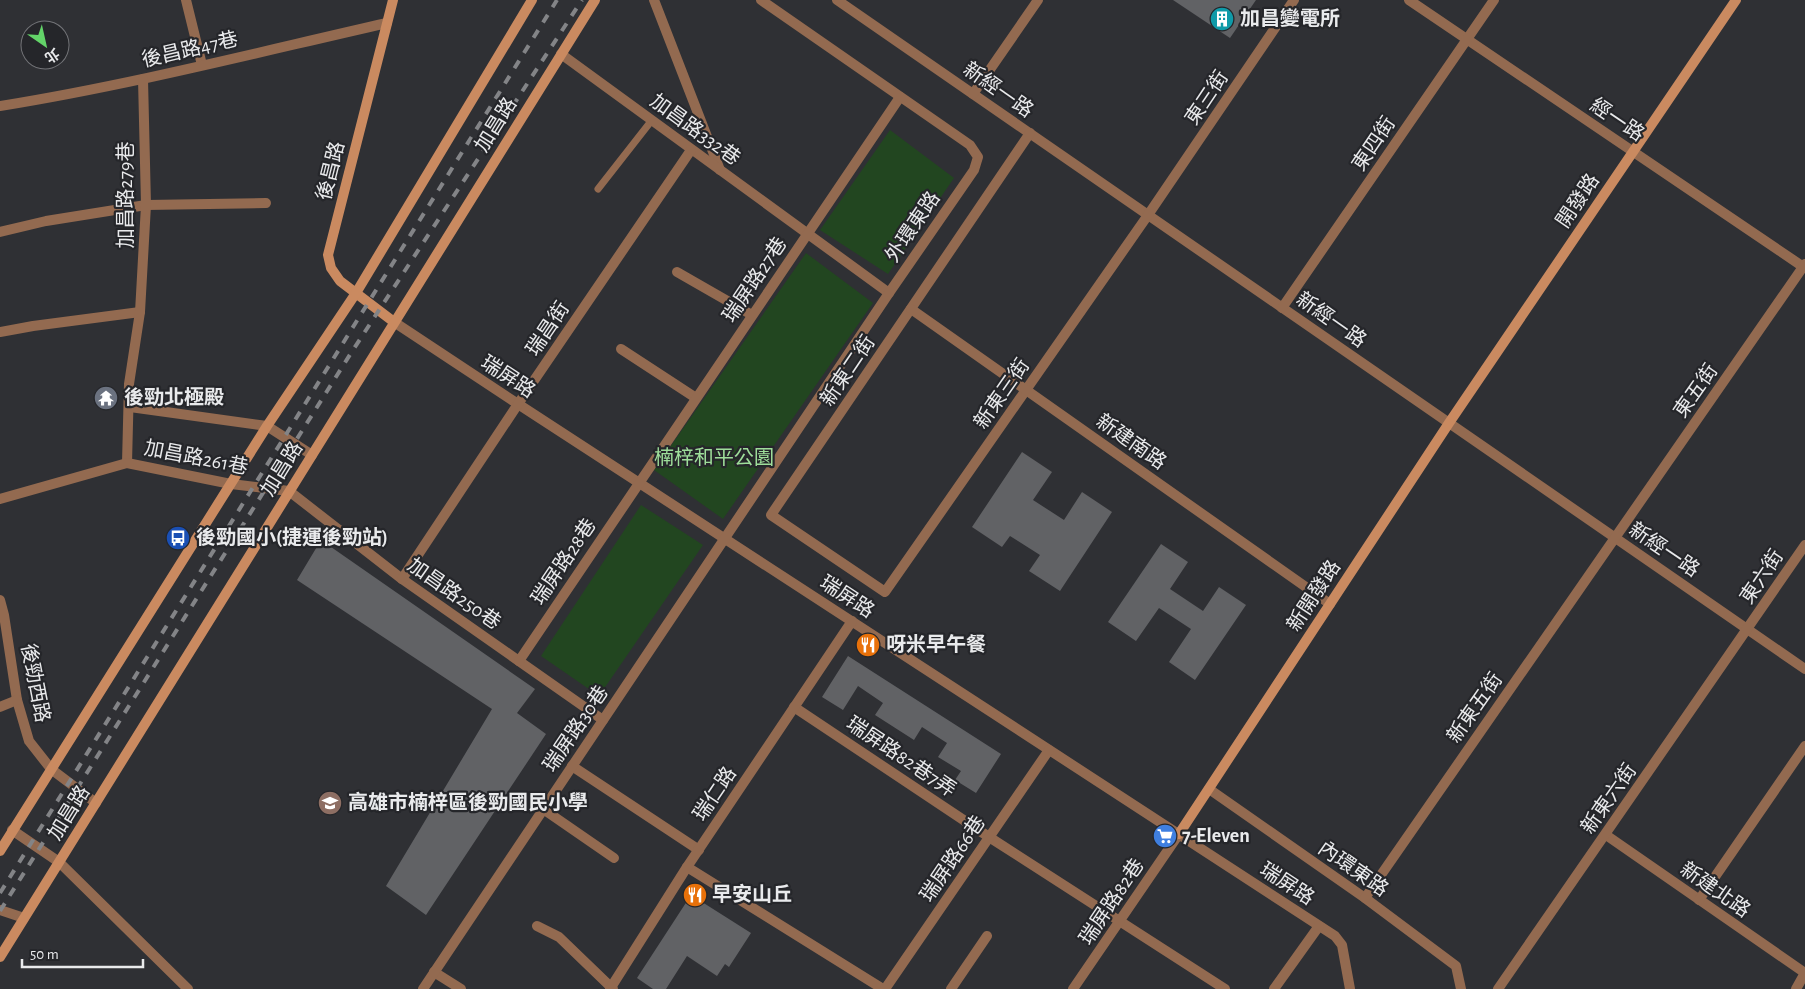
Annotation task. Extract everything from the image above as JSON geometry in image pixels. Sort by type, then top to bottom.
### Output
[{"type":"street","points":[[186,0],[202,65]]},
{"type":"street","name":"後昌路","points":[[393,0],[328,255],[330,268],[340,281],[394,322]]},
{"type":"street","name":"加昌路","points":[[0,851],[267,426],[356,293],[532,0]]},
{"type":"street","name":"加昌路","points":[[0,957],[595,0]]},
{"type":"street","points":[[654,0],[720,170]]},
{"type":"street","name":"外環東路","points":[[725,538],[974,170],[978,157],[970,145],[761,0]]},
{"type":"street","name":"新經一路","points":[[838,0],[1805,669]]},
{"type":"street","points":[[973,94],[1038,0]]},
{"type":"street","name":"東三街","points":[[1148,215],[1294,0]]},
{"type":"street","name":"經一路","points":[[1409,0],[1804,266]]},
{"type":"street","name":"東四街","points":[[1282,308],[1494,0]]},
{"type":"street","name":"開發路","points":[[1449,423],[1736,0]]},
{"type":"street","name":"後昌路47巷","points":[[0,106],[143,79],[387,24]]},
{"type":"street","name":"加昌路332巷","points":[[561,54],[889,293]]},
{"type":"street","name":"加昌路279巷","points":[[127,463],[130,407],[129,384],[140,312],[146,205],[143,79]]},
{"type":"street","name":"瑞屏路27巷","points":[[638,482],[900,97]]},
{"type":"street","name":"新東二街","points":[[884,592],[771,515],[1030,134]]},
{"type":"street","name":"瑞昌街","points":[[402,579],[518,404],[691,150]]},
{"type":"street","points":[[0,232],[46,221],[146,205],[266,203]]},
{"type":"street","name":"新東三街","points":[[884,592],[1148,215]]},
{"type":"street","name":"東五街","points":[[1615,538],[1804,266]]},
{"type":"street","points":[[677,272],[752,315]]},
{"type":"street","name":"新建南路","points":[[911,309],[1330,604]]},
{"type":"street","points":[[0,332],[140,312]]},
{"type":"street","name":"瑞屏路","points":[[394,322],[1335,936],[1342,945],[1350,989]]},
{"type":"street","points":[[621,349],[696,398]]},
{"type":"street","name":"加昌路261巷","points":[[130,407],[267,426],[312,455]]},
{"type":"street","name":"新開發路","points":[[1179,834],[1449,423]]},
{"type":"street","points":[[0,499],[127,463]]},
{"type":"street","name":"加昌路261巷","points":[[127,463],[231,484],[289,491]]},
{"type":"street","name":"瑞屏路28巷","points":[[519,661],[638,482]]},
{"type":"street","name":"加昌路250巷","points":[[289,491],[402,579],[603,720]]},
{"type":"street","name":"瑞屏路30巷","points":[[423,989],[725,538]]},
{"type":"street","name":"新東五街","points":[[1365,898],[1615,538]]},
{"type":"street","name":"東六街","points":[[1748,629],[1805,545]]},
{"type":"street","name":"後勁西路","points":[[1,606],[17,700],[29,740],[52,769],[96,802]]},
{"type":"street","name":"瑞仁路","points":[[611,989],[699,850],[852,621]]},
{"type":"street","name":"新東六街","points":[[1498,989],[1748,629]]},
{"type":"street","points":[[0,707],[17,700]]},
{"type":"street","name":"瑞屏路82巷7弄","points":[[794,707],[989,837],[1120,920]]},
{"type":"street","points":[[1699,900],[1805,746]]},
{"type":"street","name":"瑞屏路66巷","points":[[884,989],[1049,750]]},
{"type":"street","points":[[572,766],[699,850]]},
{"type":"street","name":"內環東路","points":[[1209,789],[1365,898],[1456,966],[1460,989]]},
{"type":"street","points":[[543,809],[614,858]]},
{"type":"street","points":[[12,830],[59,862],[188,989]]},
{"type":"street","name":"瑞屏路82巷","points":[[1073,989],[1179,834]]},
{"type":"street","name":"新建北路","points":[[1606,835],[1805,973]]},
{"type":"street","points":[[688,867],[884,989]]},
{"type":"street","points":[[0,910],[24,918]]},
{"type":"street","points":[[1120,920],[1225,989]]},
{"type":"street","points":[[537,926],[559,937],[611,989]]},
{"type":"street","points":[[1274,989],[1319,926]]},
{"type":"street","points":[[951,989],[988,936]]},
{"type":"street","points":[[434,972],[461,989]]},
{"type":"street","points":[[1796,989],[1805,973]]},
{"type":"lane","points":[[598,189],[652,120]]},
{"type":"green space","points":[[890,130],[954,178],[888,274],[820,230]]},
{"type":"green space","name":"楠梓和平公園","points":[[806,253],[873,303],[723,519],[654,470]]},
{"type":"green space","name":"楠梓和平公園","points":[[641,505],[703,545],[599,696],[541,656]]},
{"type":"building","name":"加昌變電所","points":[[1173,0],[1256,0],[1230,38]]},
{"type":"building","points":[[1022,452],[1052,472],[1033,500],[1064,520],[1082,492],[1112,512],[1060,591],[1029,571],[1040,555],[1010,536],[1002,547],[972,527]]},
{"type":"building","points":[[321,540],[535,689],[517,713],[546,734],[426,915],[386,886],[492,709],[297,580]]},
{"type":"building","points":[[1161,544],[1188,562],[1170,589],[1203,611],[1219,587],[1246,605],[1195,680],[1169,662],[1191,629],[1159,608],[1136,641],[1108,622]]},
{"type":"building","points":[[848,656],[1001,754],[976,793],[955,780],[961,771],[938,757],[947,743],[922,727],[914,740],[875,715],[883,703],[858,686],[843,710],[822,697]]},
{"type":"building","points":[[691,895],[751,933],[729,967],[725,964],[717,976],[687,956],[666,989],[653,989],[637,978]]},
{"type":"railway","points":[[0,893],[557,0]]},
{"type":"railway","points":[[0,911],[351,353],[582,0]]},
{"type":"place","name":"加昌變電所","points":[[1222,19]]},
{"type":"place","name":"後勁北極殿","points":[[106,398]]},
{"type":"place","name":"後勁國小(捷運後勁站)","points":[[178,538]]},
{"type":"place","name":"呀米早午餐","points":[[868,645]]},
{"type":"place","name":"高雄市楠梓區後勁國民小學","points":[[330,803]]},
{"type":"place","name":"7-Eleven","points":[[1165,836]]},
{"type":"place","name":"早安山丘","points":[[695,895]]}]
